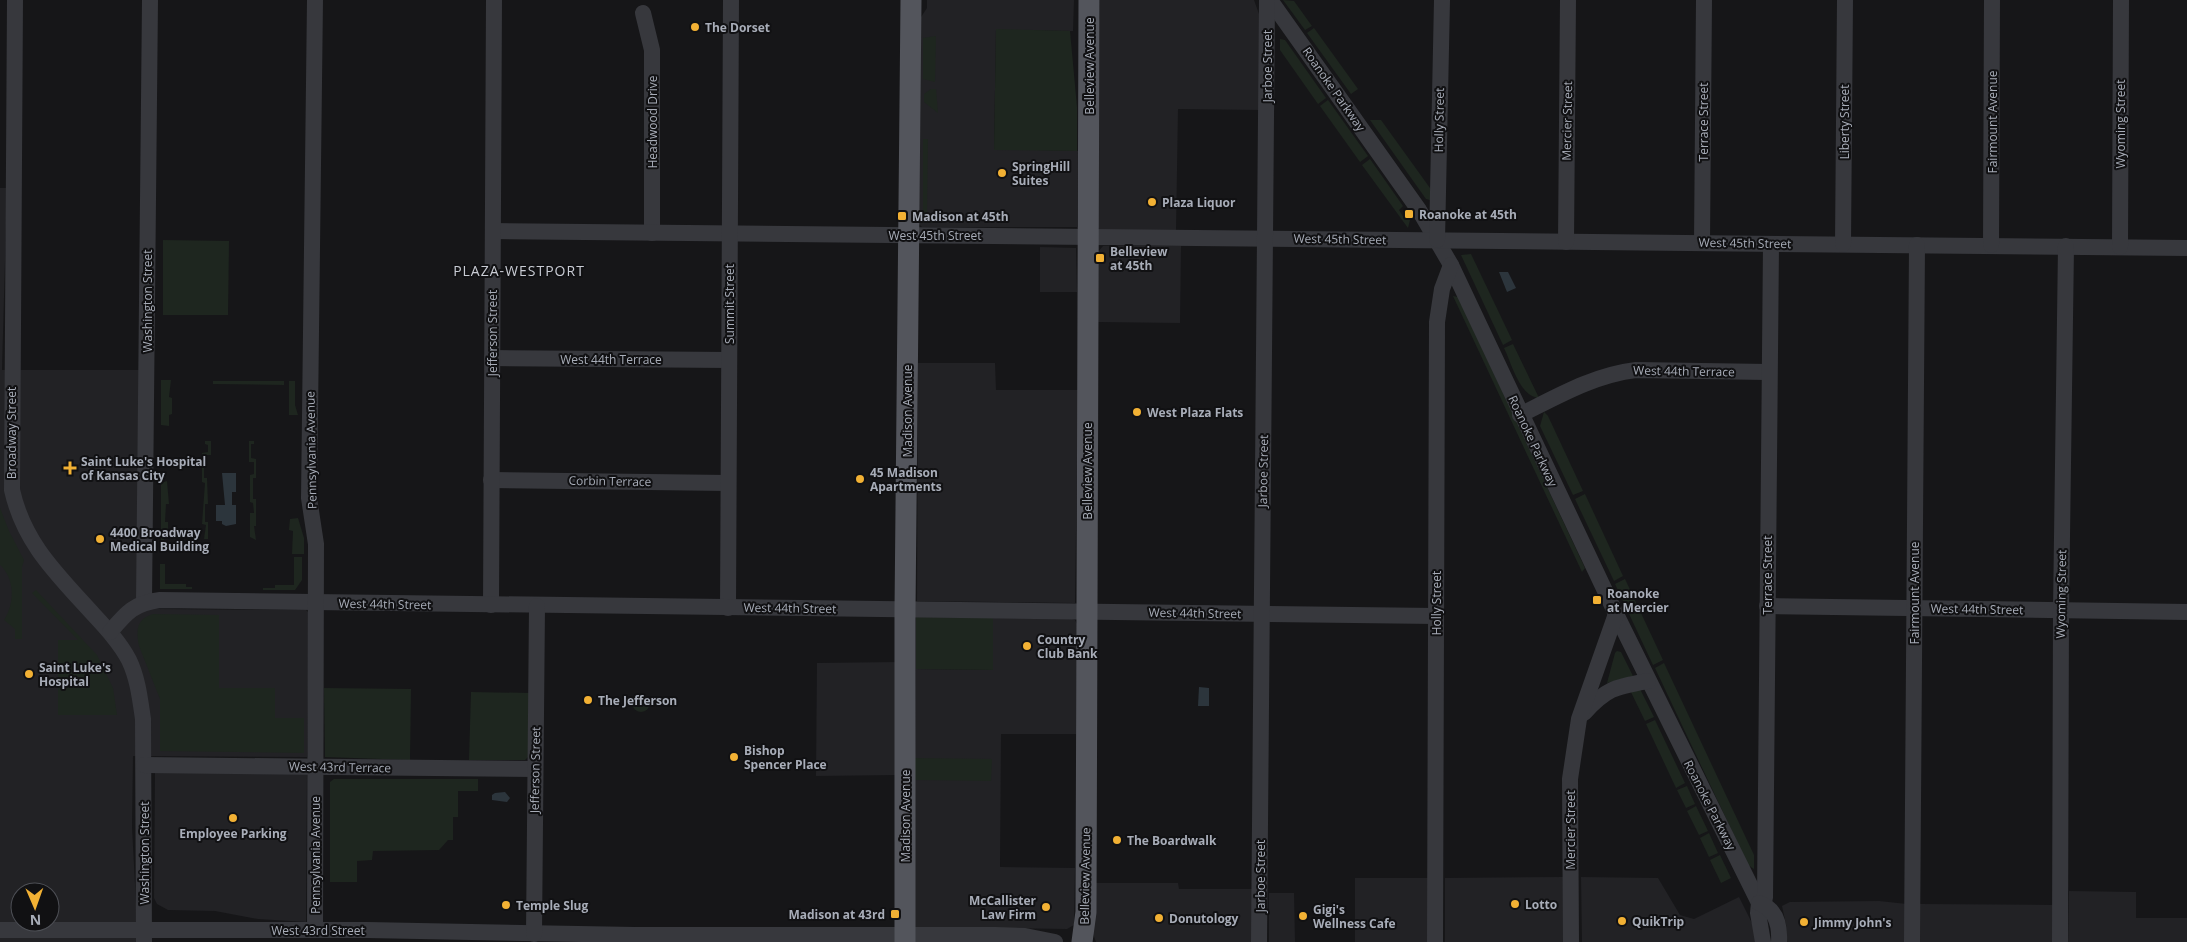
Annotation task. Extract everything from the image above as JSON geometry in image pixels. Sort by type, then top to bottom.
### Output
[{"type":"main road","name":"Madison Avenue","points":[[905,938],[905,610],[910,0]]},
{"type":"main road","name":"Belleview Avenue","points":[[1082,942],[1086,912],[1089,0]]},
{"type":"street","name":"Washington Street","points":[[144,602],[150,0]]},
{"type":"street","name":"Pennsylvania Avenue","points":[[315,930],[316,544],[309,498],[316,0]]},
{"type":"street","name":"Jefferson Street","points":[[491,605],[494,0]]},
{"type":"street","name":"Summit Street","points":[[728,608],[732,0]]},
{"type":"street","name":"Jarboe Street","points":[[1259,942],[1268,0]]},
{"type":"street","name":"Roanoke Parkway","points":[[1268,0],[1414,202],[1451,265],[1520,415],[1648,681],[1759,902],[1772,911],[1776,919],[1779,942]]},
{"type":"street","name":"Holly Street","points":[[1437,240],[1442,0]]},
{"type":"street","name":"Mercier Street","points":[[1566,242],[1568,0]]},
{"type":"street","name":"Terrace Street","points":[[1702,243],[1704,0]]},
{"type":"street","name":"Liberty Street","points":[[1843,244],[1844,0]]},
{"type":"street","name":"Fairmount Avenue","points":[[1991,245],[1992,0]]},
{"type":"street","name":"Wyoming Street","points":[[2120,247],[2121,0]]},
{"type":"street","name":"Broadway Street","points":[[10,8],[7,182],[12,490],[16,509],[26,533],[40,554],[110,632],[128,660],[139,687],[144,719],[144,765]]},
{"type":"street","name":"Headwood Drive","points":[[643,13],[652,50],[652,233]]},
{"type":"street","name":"West 45th Street","points":[[493,231],[2187,248]]},
{"type":"street","name":"Terrace Street","points":[[1759,902],[1765,898],[1770,244]]},
{"type":"street","name":"Fairmount Avenue","points":[[1912,942],[1917,245]]},
{"type":"street","name":"Wyoming Street","points":[[2060,942],[2060,610],[2066,246]]},
{"type":"street","name":"Holly Street","points":[[1435,942],[1437,322],[1442,289],[1451,265]]},
{"type":"street","name":"West 44th Terrace","points":[[492,358],[729,360]]},
{"type":"street","name":"West 44th Terrace","points":[[1520,415],[1590,380],[1616,372],[1636,370],[1768,372]]},
{"type":"street","name":"Corbin Terrace","points":[[492,480],[728,483]]},
{"type":"street","name":"West 44th Street","points":[[144,602],[1436,616]]},
{"type":"street","points":[[110,632],[128,611],[144,602]]},
{"type":"street","name":"Jefferson Street","points":[[522,936],[535,768],[537,606]]},
{"type":"street","name":"West 44th Street","points":[[1767,606],[2187,612]]},
{"type":"street","name":"Mercier Street","points":[[1571,942],[1570,779],[1579,719],[1616,614]]},
{"type":"street","points":[[1579,719],[1600,696],[1611,690],[1648,681]]},
{"type":"street","name":"Washington Street","points":[[144,765],[144,936]]},
{"type":"street","name":"West 43rd Terrace","points":[[144,765],[535,768]]},
{"type":"street","name":"Roanoke Parkway","points":[[1759,902],[1758,913],[1763,942]]},
{"type":"street","name":"West 43rd Street","points":[[0,930],[144,936],[315,930],[367,936],[522,936],[635,939],[905,938],[995,934],[1025,936],[1055,942]]},
{"type":"shaded area","points":[[927,0],[1074,0],[1073,31],[996,30],[994,149],[1078,151],[1077,227],[922,227],[919,224],[919,20],[927,8]]},
{"type":"shaded area","points":[[1100,0],[1254,0],[1259,14],[1262,110],[1178,109],[1176,231],[1100,230],[1098,227]]},
{"type":"shaded area","points":[[1283,0],[1294,1],[1312,26],[1305,30]]},
{"type":"shaded area","points":[[1314,28],[1358,89],[1351,94],[1307,33]]},
{"type":"shaded area","points":[[996,29],[1070,31],[1077,107],[1077,151],[994,150]]},
{"type":"shaded area","points":[[936,36],[935,82],[923,79],[923,38]]},
{"type":"shaded area","points":[[1280,39],[1285,40],[1326,98],[1318,104],[1280,50]]},
{"type":"shaded area","points":[[931,89],[936,89],[938,113],[924,102],[924,94]]},
{"type":"shaded area","points":[[1328,100],[1368,156],[1360,162],[1320,106]]},
{"type":"shaded area","points":[[1370,120],[1381,120],[1430,188],[1430,200],[1426,199]]},
{"type":"shaded area","points":[[923,139],[928,139],[927,218],[962,218],[961,221],[923,223]]},
{"type":"shaded area","points":[[1370,159],[1403,206],[1399,210],[1404,218],[1408,216],[1410,220],[1408,228],[1362,165]]},
{"type":"shaded area","name":"Saint Luke's Hospital of Kansas City","points":[[0,188],[7,188],[2,370],[142,370],[139,566],[155,609],[306,610],[309,613],[307,757],[133,756],[132,827],[138,942],[0,942]]},
{"type":"shaded area","points":[[163,240],[229,241],[228,315],[163,315]]},
{"type":"shaded area","points":[[1103,246],[1181,246],[1180,323],[1098,322],[1098,252]]},
{"type":"shaded area","points":[[1040,247],[1076,248],[1077,292],[1040,292]]},
{"type":"shaded area","points":[[1471,254],[1512,340],[1503,345],[1461,255]]},
{"type":"shaded area","points":[[1499,272],[1508,272],[1516,288],[1507,292]]},
{"type":"shaded area","points":[[1453,296],[1458,297],[1585,568],[1582,572]]},
{"type":"shaded area","points":[[1513,344],[1539,398],[1526,392],[1517,378],[1504,348]]},
{"type":"shaded area","points":[[918,363],[995,363],[996,390],[1078,390],[1075,603],[917,601]]},
{"type":"shaded area","points":[[161,380],[171,380],[169,397],[172,398],[172,414],[169,415],[169,426],[161,425]]},
{"type":"shaded area","points":[[213,381],[284,381],[284,385],[213,384]]},
{"type":"shaded area","points":[[289,381],[295,381],[295,405],[298,415],[289,415]]},
{"type":"shaded area","points":[[1544,412],[1548,416],[1583,491],[1573,495],[1540,426]]},
{"type":"shaded area","points":[[205,441],[211,441],[211,455],[204,455],[204,478],[207,478],[208,504],[205,504],[205,522],[208,522],[208,539],[204,539],[206,525],[202,524],[205,483],[202,482],[202,453],[208,452],[208,445],[205,444]]},
{"type":"shaded area","points":[[249,441],[254,441],[254,444],[251,444],[251,458],[256,459],[256,478],[253,478],[253,499],[256,499],[256,526],[254,526],[256,540],[250,537],[250,513],[254,513],[253,503],[250,502],[250,475],[254,474],[254,462],[249,462]]},
{"type":"shaded area","points":[[222,473],[236,473],[236,492],[232,492],[232,505],[236,505],[236,524],[226,526],[222,524],[222,521],[216,521],[216,505],[225,505]]},
{"type":"shaded area","points":[[167,481],[169,504],[166,504],[165,522],[168,522],[168,531],[164,531],[164,540],[161,540],[161,483]]},
{"type":"shaded area","points":[[1585,494],[1623,576],[1614,581],[1575,499]]},
{"type":"shaded area","points":[[0,508],[24,560],[22,567],[22,639],[15,639],[15,629],[4,620],[8,614],[12,591],[5,570],[0,565]]},
{"type":"shaded area","points":[[298,518],[304,538],[304,554],[292,554],[293,531],[289,530],[290,519]]},
{"type":"shaded area","points":[[294,557],[302,557],[302,580],[295,590],[263,590],[263,588],[275,588],[275,585],[294,585]]},
{"type":"shaded area","points":[[160,564],[165,564],[165,584],[186,584],[186,587],[192,587],[192,589],[160,589]]},
{"type":"shaded area","points":[[1625,579],[1663,660],[1653,665],[1615,584]]},
{"type":"shaded area","points":[[36,590],[97,655],[113,688],[117,715],[58,715],[58,640],[78,640],[32,593]]},
{"type":"shaded area","points":[[153,614],[219,615],[219,688],[275,688],[275,718],[304,718],[304,753],[160,751],[160,699],[139,646],[138,635],[140,622]]},
{"type":"shaded area","points":[[916,617],[993,618],[993,670],[916,669]]},
{"type":"shaded area","points":[[993,618],[1072,619],[1077,624],[1076,734],[1001,734],[1000,867],[1075,868],[1074,925],[1067,929],[913,927],[916,669],[993,670]]},
{"type":"shaded area","points":[[1617,651],[1621,652],[1633,676],[1607,683],[1615,653]]},
{"type":"shaded area","points":[[899,662],[898,775],[816,776],[817,663]]},
{"type":"shaded area","points":[[1664,663],[1754,855],[1754,869],[1748,865],[1655,668]]},
{"type":"shaded area","points":[[1199,687],[1209,688],[1209,706],[1198,706]]},
{"type":"shaded area","points":[[324,688],[411,689],[410,760],[325,757]]},
{"type":"shaded area","points":[[1629,688],[1640,689],[1654,717],[1645,721]]},
{"type":"shaded area","points":[[471,692],[531,693],[528,757],[525,760],[469,760]]},
{"type":"shaded area","points":[[637,694],[645,694],[650,699],[648,710],[637,712],[632,707],[632,699]]},
{"type":"shaded area","points":[[1655,720],[1685,783],[1676,788],[1646,724]]},
{"type":"shaded area","points":[[915,758],[992,759],[991,781],[915,780]]},
{"type":"shaded area","name":"Employee Parking","points":[[155,772],[307,773],[306,922],[258,919],[215,911],[168,910],[157,904],[154,898]]},
{"type":"shaded area","points":[[334,779],[478,779],[478,791],[458,791],[458,817],[453,817],[453,840],[448,840],[439,850],[373,851],[372,860],[357,861],[357,882],[330,882],[330,782]]},
{"type":"shaded area","points":[[1687,786],[1695,804],[1686,808],[1677,790]]},
{"type":"shaded area","points":[[505,792],[510,798],[507,802],[492,800],[492,795],[495,793]]},
{"type":"shaded area","points":[[1696,806],[1708,831],[1699,835],[1687,811]]},
{"type":"shaded area","points":[[1709,833],[1718,853],[1709,857],[1700,838]]},
{"type":"shaded area","points":[[1720,855],[1731,878],[1721,883],[1710,860]]},
{"type":"shaded area","points":[[1564,877],[1563,942],[1445,942],[1445,878]]},
{"type":"shaded area","points":[[1581,877],[1658,878],[1680,915],[1694,919],[1739,897],[1754,927],[1756,942],[1582,942]]},
{"type":"shaded area","points":[[1355,878],[1431,878],[1431,942],[1355,942]]},
{"type":"shaded area","points":[[1094,883],[1178,883],[1179,889],[1255,889],[1254,942],[1096,942],[1093,934]]},
{"type":"shaded area","points":[[2069,891],[2136,892],[2136,918],[2187,918],[2187,942],[2068,942]]},
{"type":"shaded area","points":[[1269,893],[1294,893],[1295,942],[1269,942]]},
{"type":"shaded area","points":[[1879,901],[1907,904],[1907,942],[1785,942],[1787,929],[1782,906],[1790,902]]},
{"type":"shaded area","points":[[1920,904],[2054,905],[2054,942],[1920,942]]},
{"type":"place","name":"The Dorset","points":[[695,27]]},
{"type":"place","name":"SpringHill Suites","points":[[1002,173]]},
{"type":"place","name":"Plaza Liquor","points":[[1152,202]]},
{"type":"place","name":"Roanoke at 45th","points":[[1409,214]]},
{"type":"place","name":"Madison at 45th","points":[[902,216]]},
{"type":"place","name":"Belleview at 45th","points":[[1100,258]]},
{"type":"place","name":"West Plaza Flats","points":[[1137,412]]},
{"type":"place","name":"Saint Luke's Hospital of Kansas City","points":[[70,468]]},
{"type":"place","name":"45 Madison Apartments","points":[[860,479]]},
{"type":"place","name":"4400 Broadway Medical Building","points":[[100,539]]},
{"type":"place","name":"Roanoke at Mercier","points":[[1597,600]]},
{"type":"place","name":"Country Club Bank","points":[[1027,646]]},
{"type":"place","name":"Saint Luke's Hospital","points":[[29,674]]},
{"type":"place","name":"The Jefferson","points":[[588,700]]},
{"type":"place","name":"Bishop Spencer Place","points":[[734,757]]},
{"type":"place","name":"Employee Parking","points":[[233,818]]},
{"type":"place","name":"The Boardwalk","points":[[1117,840]]},
{"type":"place","name":"Lotto","points":[[1515,904]]},
{"type":"place","name":"Temple Slug","points":[[506,905]]},
{"type":"place","name":"McCallister Law Firm","points":[[1046,907]]},
{"type":"place","name":"Madison at 43rd","points":[[895,914]]},
{"type":"place","name":"Gigi's Wellness Cafe","points":[[1303,916]]},
{"type":"place","name":"Donutology","points":[[1159,918]]},
{"type":"place","name":"QuikTrip","points":[[1622,921]]},
{"type":"place","name":"Jimmy John's","points":[[1804,922]]},
{"type":"district","name":"PLAZA-WESTPORT","points":[[519,270]]}]
